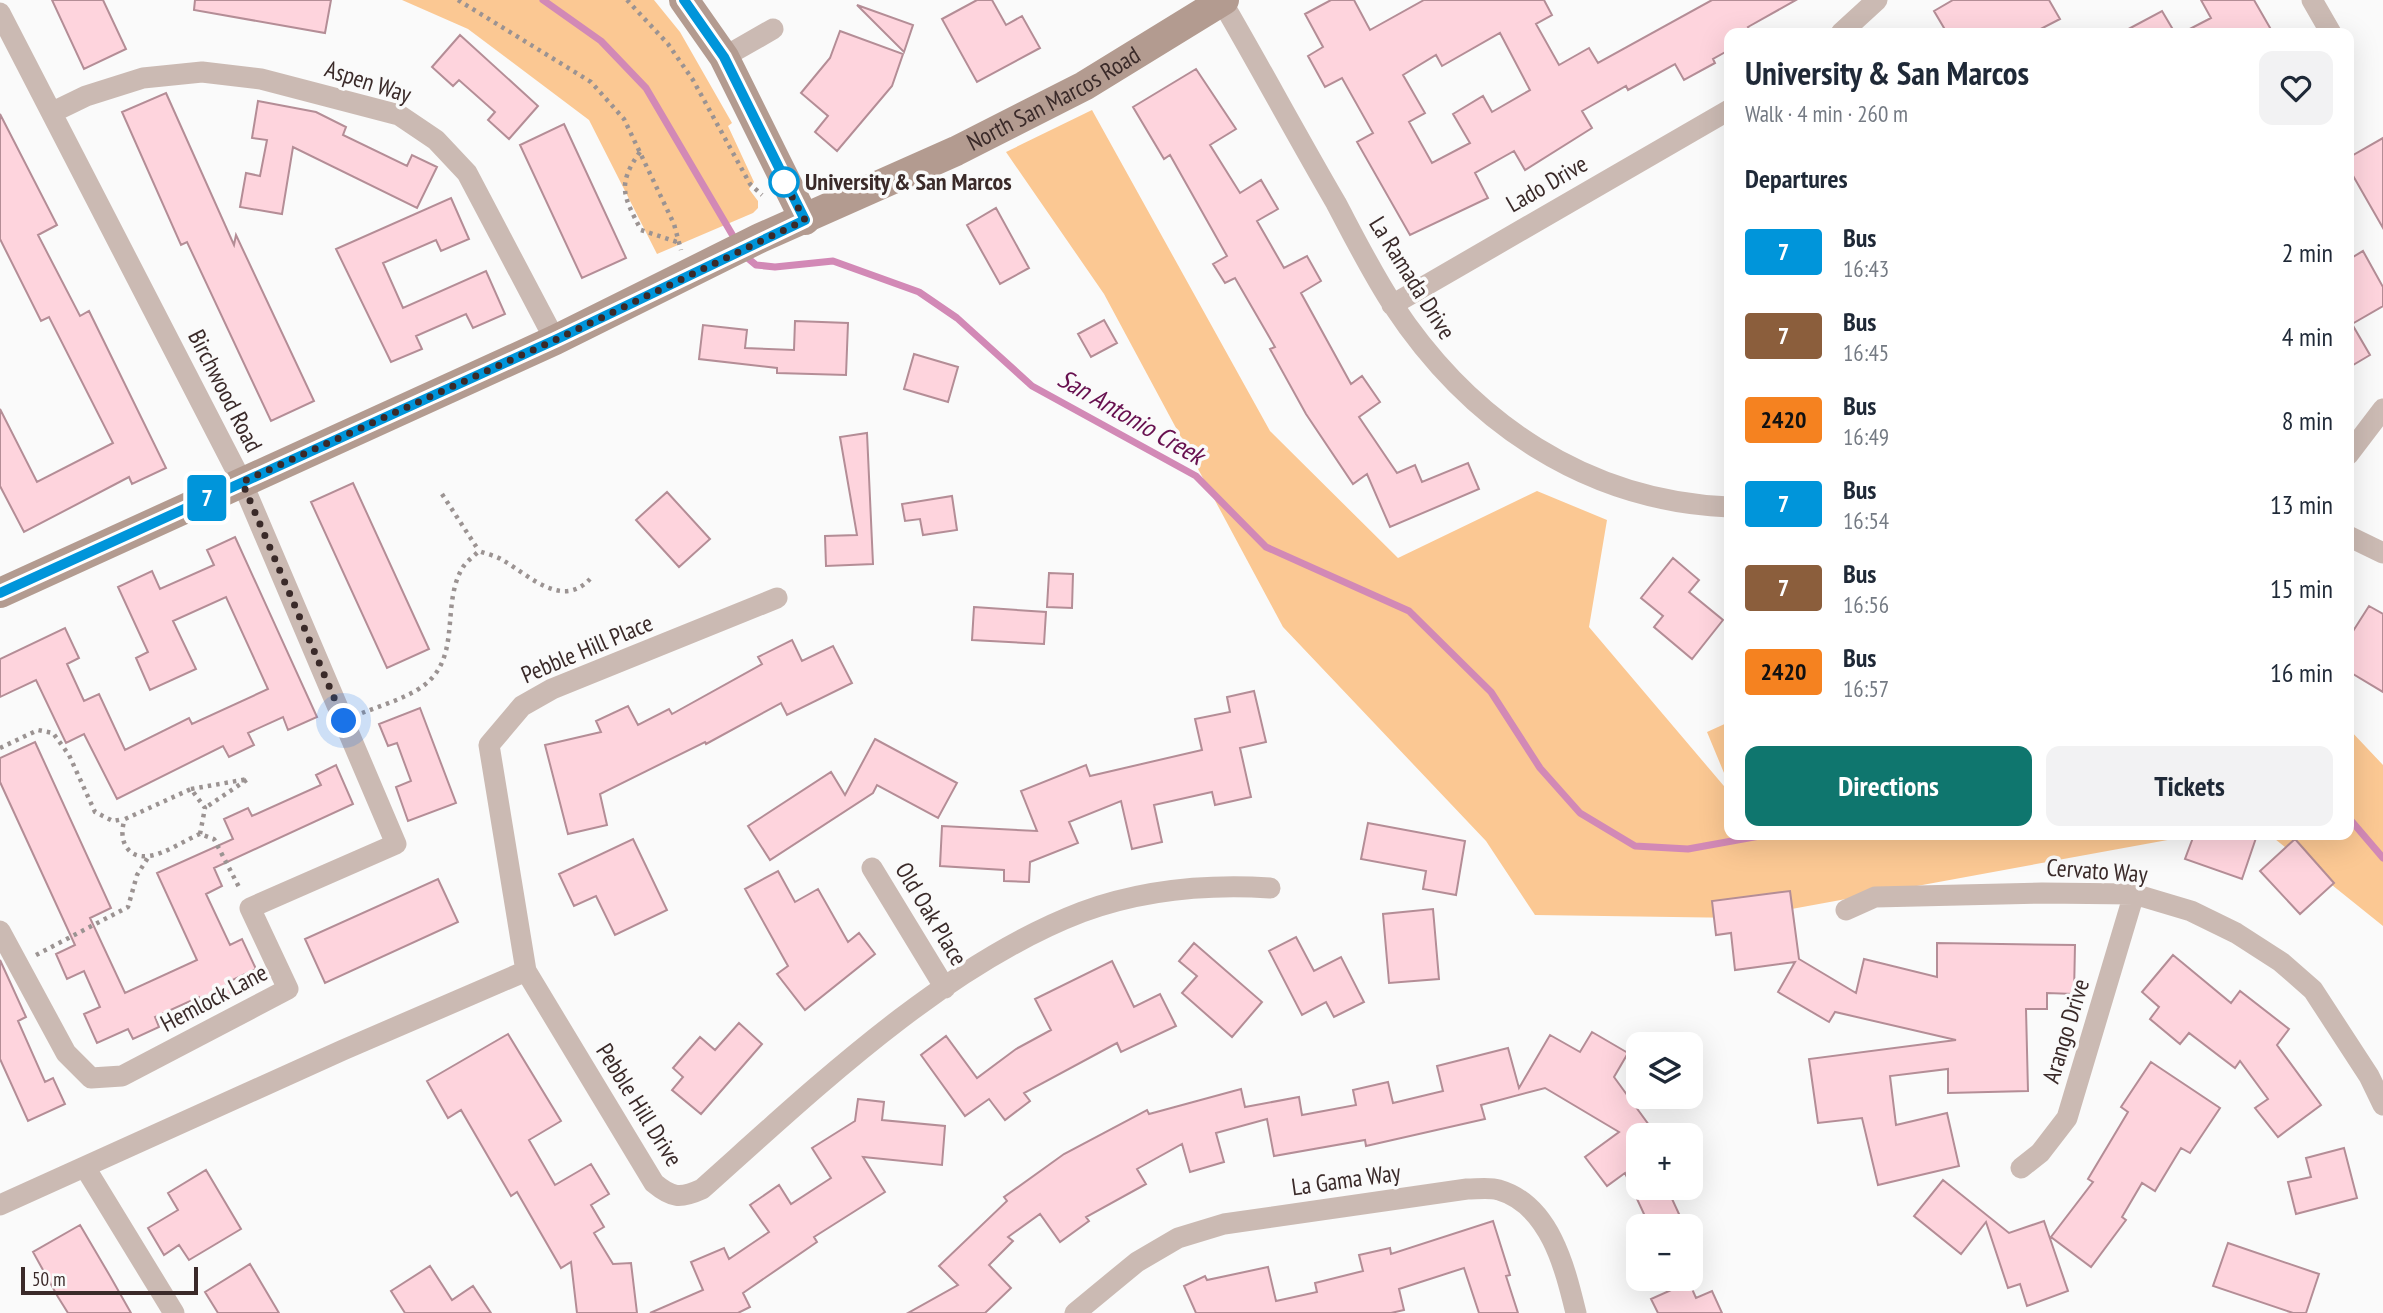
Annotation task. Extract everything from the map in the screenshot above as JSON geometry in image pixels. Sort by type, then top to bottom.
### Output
[{"type":"street","points":[[684,0],[724,57],[805,220]]},
{"type":"street","name":"North San Marcos Road","points":[[0,593],[555,340],[760,239],[956,151],[1084,86],[1222,0]]},
{"type":"street","name":"La Ramada Drive","points":[[1222,0],[1392,304],[1446,375],[1479,408],[1526,443],[1572,468],[1646,495],[1683,504],[1724,507]]},
{"type":"street","points":[[1846,28],[1877,0]]},
{"type":"street","points":[[2312,0],[2328,28]]},
{"type":"street","name":"Birchwood Road","points":[[0,13],[242,482],[396,844],[250,908]]},
{"type":"street","points":[[724,57],[773,29]]},
{"type":"street","name":"Aspen Way","points":[[53,112],[86,96],[143,78],[202,72],[261,79],[399,115],[436,140],[467,173],[555,340]]},
{"type":"street","name":"Lado Drive","points":[[1392,304],[1724,113]]},
{"type":"street","points":[[2354,446],[2383,409]]},
{"type":"street","points":[[2354,539],[2383,553]]},
{"type":"street","name":"Pebble Hill Place","points":[[526,971],[489,745],[522,706],[552,690],[777,598]]},
{"type":"street","name":"Old Oak Place","points":[[872,868],[945,988]]},
{"type":"street","name":"Pebble Hill Drive","points":[[526,971],[667,1206],[702,1189],[847,1061],[945,988],[1021,942],[1082,912],[1143,895],[1222,885],[1270,888]]},
{"type":"street","name":"Cervato Way","points":[[1846,910],[1875,897],[2042,893],[2134,894],[2191,911],[2236,933],[2281,962],[2314,990],[2369,1076],[2383,1105]]},
{"type":"street","name":"Arango Drive","points":[[2021,1168],[2040,1153],[2067,1118],[2134,894]]},
{"type":"street","name":"Hemlock Lane","points":[[18,964],[66,1053],[91,1078],[121,1076],[288,989],[250,908]]},
{"type":"street","points":[[0,932],[18,964]]},
{"type":"street","points":[[0,1205],[86,1169],[343,1050],[526,971]]},
{"type":"street","points":[[86,1169],[174,1313]]},
{"type":"street","name":"La Gama Way","points":[[1075,1313],[1137,1262],[1178,1238],[1224,1224],[1467,1189],[1498,1189],[1525,1202],[1545,1224],[1569,1286],[1576,1313]]},
{"type":"path","points":[[458,0],[591,82],[624,119],[674,224],[678,242],[700,268]]},
{"type":"path","points":[[627,0],[674,53],[693,80],[750,184],[768,201]]},
{"type":"path","points":[[640,152],[626,172],[625,200],[641,230],[678,242]]},
{"type":"path","points":[[442,494],[479,551],[503,559],[535,583],[553,592],[583,587],[590,579]]},
{"type":"path","points":[[344,721],[419,689],[442,666],[451,638],[452,607],[463,567],[479,551]]},
{"type":"path","points":[[0,748],[38,730],[53,733],[69,755],[95,812],[113,821],[125,819],[191,789],[248,779],[205,808],[200,834]]},
{"type":"path","points":[[191,789],[205,808]]},
{"type":"path","points":[[125,819],[121,830],[123,844],[133,854],[149,856],[200,834],[214,839],[250,908]]},
{"type":"path","points":[[18,964],[128,907],[137,875],[149,856]]},
{"type":"shaded area","points":[[402,0],[654,0],[680,32],[732,123],[728,126],[754,182],[749,189],[758,201],[758,208],[753,213],[657,254],[589,120],[468,29]]},
{"type":"shaded area","points":[[1092,110],[1270,431],[1398,558],[1537,491],[1607,520],[1589,627],[1724,786],[1724,840],[2168,840],[1742,918],[1535,915],[1486,841],[1283,627],[1104,294],[1006,152]]},
{"type":"shaded area","points":[[1724,724],[1724,773],[1707,732]]},
{"type":"shaded area","points":[[2354,734],[2383,765],[2383,926],[2276,840],[2354,840]]},
{"type":"building","points":[[52,0],[103,0],[126,49],[84,69]]},
{"type":"building","points":[[195,0],[331,0],[325,33],[194,10]]},
{"type":"building","points":[[977,0],[992,0],[1006,25],[1022,16],[1040,48],[977,82],[942,19]]},
{"type":"building","points":[[1331,0],[1354,0],[1370,30],[1424,0],[1544,0],[1552,15],[1536,24],[1559,65],[1589,48],[1598,63],[1712,0],[1796,0],[1749,28],[1724,28],[1724,53],[1713,59],[1715,63],[1684,80],[1675,64],[1628,90],[1626,86],[1582,111],[1592,128],[1525,170],[1514,151],[1475,173],[1488,198],[1410,235],[1357,142],[1373,133],[1342,78],[1325,87],[1308,56],[1323,47],[1305,14]],"holes":[[[1500,33],[1530,90],[1492,112],[1483,96],[1453,114],[1470,143],[1432,163],[1409,122],[1425,113],[1403,75],[1436,55],[1442,66]]]},
{"type":"building","points":[[1953,0],[2049,0],[2060,19],[2043,28],[1944,28],[1934,11]]},
{"type":"building","points":[[2201,0],[2254,0],[2270,28],[2192,28],[2211,18]]},
{"type":"building","points":[[857,5],[913,25],[904,52]]},
{"type":"building","points":[[2162,11],[2172,28],[2130,28]]},
{"type":"building","points":[[840,31],[903,54],[892,86],[837,151],[815,132],[828,116],[801,93],[830,58]]},
{"type":"building","points":[[460,35],[538,106],[509,139],[488,120],[495,112],[459,80],[453,86],[432,67]]},
{"type":"building","points":[[1196,69],[1236,129],[1210,145],[1240,193],[1261,180],[1278,209],[1257,221],[1284,268],[1307,256],[1321,281],[1301,293],[1351,384],[1362,376],[1380,402],[1359,417],[1397,473],[1415,465],[1422,482],[1468,463],[1479,489],[1390,527],[1367,474],[1353,484],[1306,414],[1270,349],[1275,347],[1235,278],[1225,283],[1213,264],[1227,256],[1170,155],[1164,159],[1133,107]]},
{"type":"building","points":[[166,93],[234,245],[236,235],[314,401],[271,421],[187,242],[181,245],[122,112]]},
{"type":"building","points":[[258,101],[316,112],[346,127],[343,135],[407,166],[412,155],[437,167],[417,208],[293,147],[282,214],[240,207],[246,173],[260,176],[267,140],[252,138]]},
{"type":"building","points":[[0,114],[57,225],[38,235],[80,316],[89,311],[166,468],[132,484],[129,477],[24,532],[0,486],[0,409],[37,482],[113,443],[49,317],[41,321],[0,239]]},
{"type":"building","points":[[564,124],[626,258],[582,278],[520,145]]},
{"type":"building","points":[[2383,138],[2383,228],[2354,177],[2354,155]]},
{"type":"building","points":[[451,198],[469,239],[441,251],[436,240],[383,263],[403,308],[486,271],[505,314],[473,328],[466,314],[416,336],[422,349],[391,362],[336,249]]},
{"type":"building","points":[[996,208],[1029,268],[1000,284],[967,225]]},
{"type":"building","points":[[2363,251],[2383,287],[2383,306],[2354,323],[2354,256]]},
{"type":"building","points":[[1104,320],[1117,343],[1091,357],[1078,334]]},
{"type":"building","points":[[795,321],[848,323],[846,375],[777,373],[777,368],[699,359],[703,325],[747,330],[745,348],[794,350]]},
{"type":"building","points":[[2354,327],[2370,355],[2354,364]]},
{"type":"building","points":[[914,354],[958,367],[948,402],[904,389]]},
{"type":"building","points":[[867,433],[873,564],[826,566],[825,536],[857,535],[840,437]]},
{"type":"building","points":[[353,483],[429,649],[387,668],[311,502]]},
{"type":"building","points":[[667,492],[710,539],[679,567],[636,520]]},
{"type":"building","points":[[952,496],[957,530],[923,535],[920,519],[905,521],[902,504]]},
{"type":"building","points":[[235,537],[317,717],[288,730],[283,717],[248,733],[254,745],[229,757],[223,746],[117,799],[84,734],[66,743],[36,680],[0,697],[0,659],[65,628],[79,658],[67,664],[84,701],[99,694],[125,750],[189,718],[192,724],[268,689],[226,597],[173,621],[196,669],[150,690],[136,658],[148,652],[118,587],[152,571],[160,589],[214,565],[207,550]]},
{"type":"building","points":[[1673,558],[1699,580],[1689,592],[1723,620],[1692,659],[1654,627],[1663,616],[1641,598]]},
{"type":"building","points":[[1049,573],[1073,574],[1072,608],[1047,607]]},
{"type":"building","points":[[2369,606],[2383,614],[2383,692],[2354,675],[2354,630]]},
{"type":"building","points":[[974,607],[1046,612],[1044,644],[972,640]]},
{"type":"building","points":[[792,640],[802,661],[833,646],[852,683],[787,715],[781,703],[706,744],[705,742],[600,794],[607,825],[568,834],[545,745],[601,732],[596,721],[628,706],[638,725],[669,709],[672,714],[762,664],[758,657]]},
{"type":"building","points":[[1254,691],[1266,742],[1240,748],[1251,797],[1215,805],[1212,792],[1154,805],[1162,842],[1132,849],[1121,801],[1069,822],[1078,843],[1030,862],[1029,882],[1004,881],[1004,870],[940,866],[942,826],[1037,831],[1021,791],[1086,765],[1090,776],[1202,750],[1195,719],[1230,712],[1227,697]]},
{"type":"building","points":[[420,708],[456,803],[408,821],[396,787],[411,781],[397,743],[388,746],[379,724]]},
{"type":"building","points":[[875,739],[957,783],[938,818],[877,785],[873,793],[770,860],[748,826],[831,772],[845,795]]},
{"type":"building","points":[[35,742],[111,908],[90,918],[125,993],[197,960],[157,873],[233,839],[224,819],[248,808],[252,816],[321,785],[316,775],[336,765],[353,804],[214,868],[222,886],[206,894],[230,945],[242,939],[256,969],[226,983],[232,995],[204,1008],[199,997],[155,1017],[159,1027],[133,1039],[128,1029],[97,1043],[84,1014],[100,1007],[84,971],[67,979],[56,954],[75,945],[0,782],[0,758]]},
{"type":"building","points":[[1368,823],[1465,841],[1456,895],[1423,889],[1426,871],[1361,859]]},
{"type":"building","points":[[633,839],[667,910],[615,935],[596,896],[574,906],[559,874]]},
{"type":"building","points":[[2192,840],[2255,840],[2242,879],[2185,859]]},
{"type":"building","points":[[2296,840],[2334,883],[2300,914],[2260,871]]},
{"type":"building","points":[[778,871],[795,902],[818,889],[848,942],[859,933],[875,954],[805,1010],[777,974],[788,966],[745,889]]},
{"type":"building","points":[[438,879],[458,922],[325,983],[305,939]]},
{"type":"building","points":[[1790,891],[1799,959],[1856,993],[1864,959],[1937,977],[1937,943],[2075,945],[2074,994],[2047,993],[2047,1009],[2026,1009],[2028,1091],[1948,1093],[1948,1069],[1890,1076],[1896,1125],[1947,1113],[1959,1166],[1878,1185],[1862,1118],[1818,1123],[1809,1059],[1956,1040],[1835,1012],[1829,1022],[1778,992],[1795,962],[1735,970],[1731,933],[1716,935],[1712,901]]},
{"type":"building","points":[[1433,909],[1439,979],[1389,983],[1383,914]]},
{"type":"building","points":[[1296,937],[1314,971],[1341,957],[1364,1002],[1334,1017],[1326,1002],[1302,1015],[1269,951]]},
{"type":"building","points":[[1194,943],[1262,1002],[1232,1037],[1182,993],[1197,976],[1179,961]]},
{"type":"building","points":[[2173,955],[2231,1003],[2240,991],[2289,1029],[2277,1045],[2321,1105],[2278,1137],[2255,1108],[2268,1099],[2240,1061],[2235,1068],[2189,1033],[2180,1044],[2150,1019],[2159,1007],[2142,992]]},
{"type":"building","points":[[0,960],[26,1017],[18,1021],[45,1082],[53,1078],[65,1104],[28,1121],[0,1059]]},
{"type":"building","points":[[1112,961],[1134,1007],[1160,994],[1176,1026],[1121,1052],[1117,1043],[1024,1093],[1030,1101],[1005,1120],[989,1099],[965,1116],[921,1055],[946,1036],[977,1078],[1016,1049],[1051,1030],[1035,999]]},
{"type":"building","points":[[739,1023],[762,1044],[701,1114],[672,1090],[683,1077],[673,1068],[700,1037],[715,1050]]},
{"type":"building","points":[[1592,1032],[1626,1052],[1614,1077],[1626,1093],[1626,1109],[1637,1109],[1648,1123],[1626,1123],[1626,1175],[1625,1173],[1607,1186],[1585,1157],[1619,1132],[1545,1088],[1481,1105],[1485,1119],[1366,1146],[1365,1140],[1274,1156],[1267,1119],[1216,1133],[1224,1162],[1190,1172],[1182,1144],[1137,1169],[1146,1184],[1086,1217],[1089,1221],[1060,1242],[1040,1214],[1008,1237],[1013,1241],[989,1265],[1011,1288],[985,1313],[908,1313],[958,1285],[939,1266],[1007,1201],[1004,1197],[1064,1154],[1147,1110],[1149,1114],[1241,1089],[1245,1107],[1299,1097],[1302,1115],[1356,1105],[1353,1090],[1388,1082],[1393,1103],[1443,1091],[1437,1066],[1508,1048],[1519,1088],[1550,1035],[1580,1052]]},
{"type":"building","points":[[508,1034],[561,1121],[529,1140],[555,1185],[591,1164],[609,1194],[591,1205],[604,1227],[594,1233],[613,1264],[631,1263],[637,1313],[577,1313],[571,1262],[561,1268],[517,1192],[511,1196],[461,1110],[448,1118],[427,1081]]},
{"type":"building","points":[[2151,1062],[2220,1108],[2190,1153],[2181,1148],[2155,1191],[2142,1183],[2122,1217],[2126,1220],[2091,1267],[2051,1237],[2093,1182],[2088,1179],[2128,1112],[2121,1107]]},
{"type":"building","points":[[858,1099],[884,1102],[882,1120],[945,1126],[942,1165],[863,1157],[885,1192],[814,1237],[817,1242],[743,1293],[750,1307],[738,1313],[650,1313],[703,1290],[691,1262],[724,1248],[729,1259],[769,1232],[750,1205],[779,1185],[791,1204],[831,1178],[812,1148],[855,1121]]},
{"type":"building","points":[[2344,1148],[2357,1198],[2296,1214],[2288,1182],[2311,1177],[2306,1158]]},
{"type":"building","points":[[206,1170],[241,1229],[189,1260],[179,1245],[164,1255],[148,1228],[178,1210],[168,1193]]},
{"type":"building","points":[[1943,1180],[2009,1233],[2044,1221],[2068,1291],[2027,1306],[2020,1284],[2008,1288],[1986,1222],[1961,1254],[1914,1216]]},
{"type":"building","points":[[1638,1200],[1673,1200],[1679,1214],[1644,1214]]},
{"type":"building","points":[[1493,1221],[1510,1275],[1506,1276],[1518,1313],[1479,1313],[1464,1268],[1399,1289],[1404,1310],[1391,1313],[1196,1313],[1184,1286],[1205,1276],[1207,1280],[1268,1267],[1276,1301],[1317,1292],[1315,1283],[1363,1271],[1359,1255],[1390,1248],[1391,1254]]},
{"type":"building","points":[[80,1225],[131,1313],[68,1313],[58,1297],[33,1252]]},
{"type":"building","points":[[2228,1243],[2319,1274],[2306,1313],[2293,1313],[2213,1286]]},
{"type":"building","points":[[250,1264],[279,1313],[218,1313],[205,1292]]},
{"type":"building","points":[[430,1266],[452,1300],[473,1286],[491,1313],[405,1313],[391,1291]]},
{"type":"building","points":[[1669,1291],[1693,1291],[1696,1298],[1712,1291],[1722,1313],[1658,1313],[1651,1299]]},
{"type":"waterway","name":"San Antonio Creek","points":[[543,0],[601,41],[646,88],[736,241]]},
{"type":"waterway","name":"San Antonio Creek","points":[[744,255],[756,265],[775,267],[833,261],[919,292],[957,318],[1032,386],[1196,476],[1266,547],[1409,611],[1491,692],[1540,768],[1580,813],[1635,846],[1688,849],[1738,840]]},
{"type":"waterway","name":"San Antonio Creek","points":[[2354,824],[2383,858]]},
{"type":"bus line","name":"7","points":[[0,593],[555,340],[690,275],[711,262],[805,220],[724,57],[684,0]]},
{"type":"place","name":"University & San Marcos","points":[[784,182]]},
{"type":"route","points":[[344,721],[242,482],[555,340],[690,275],[711,262],[805,220],[784,182]]}]
